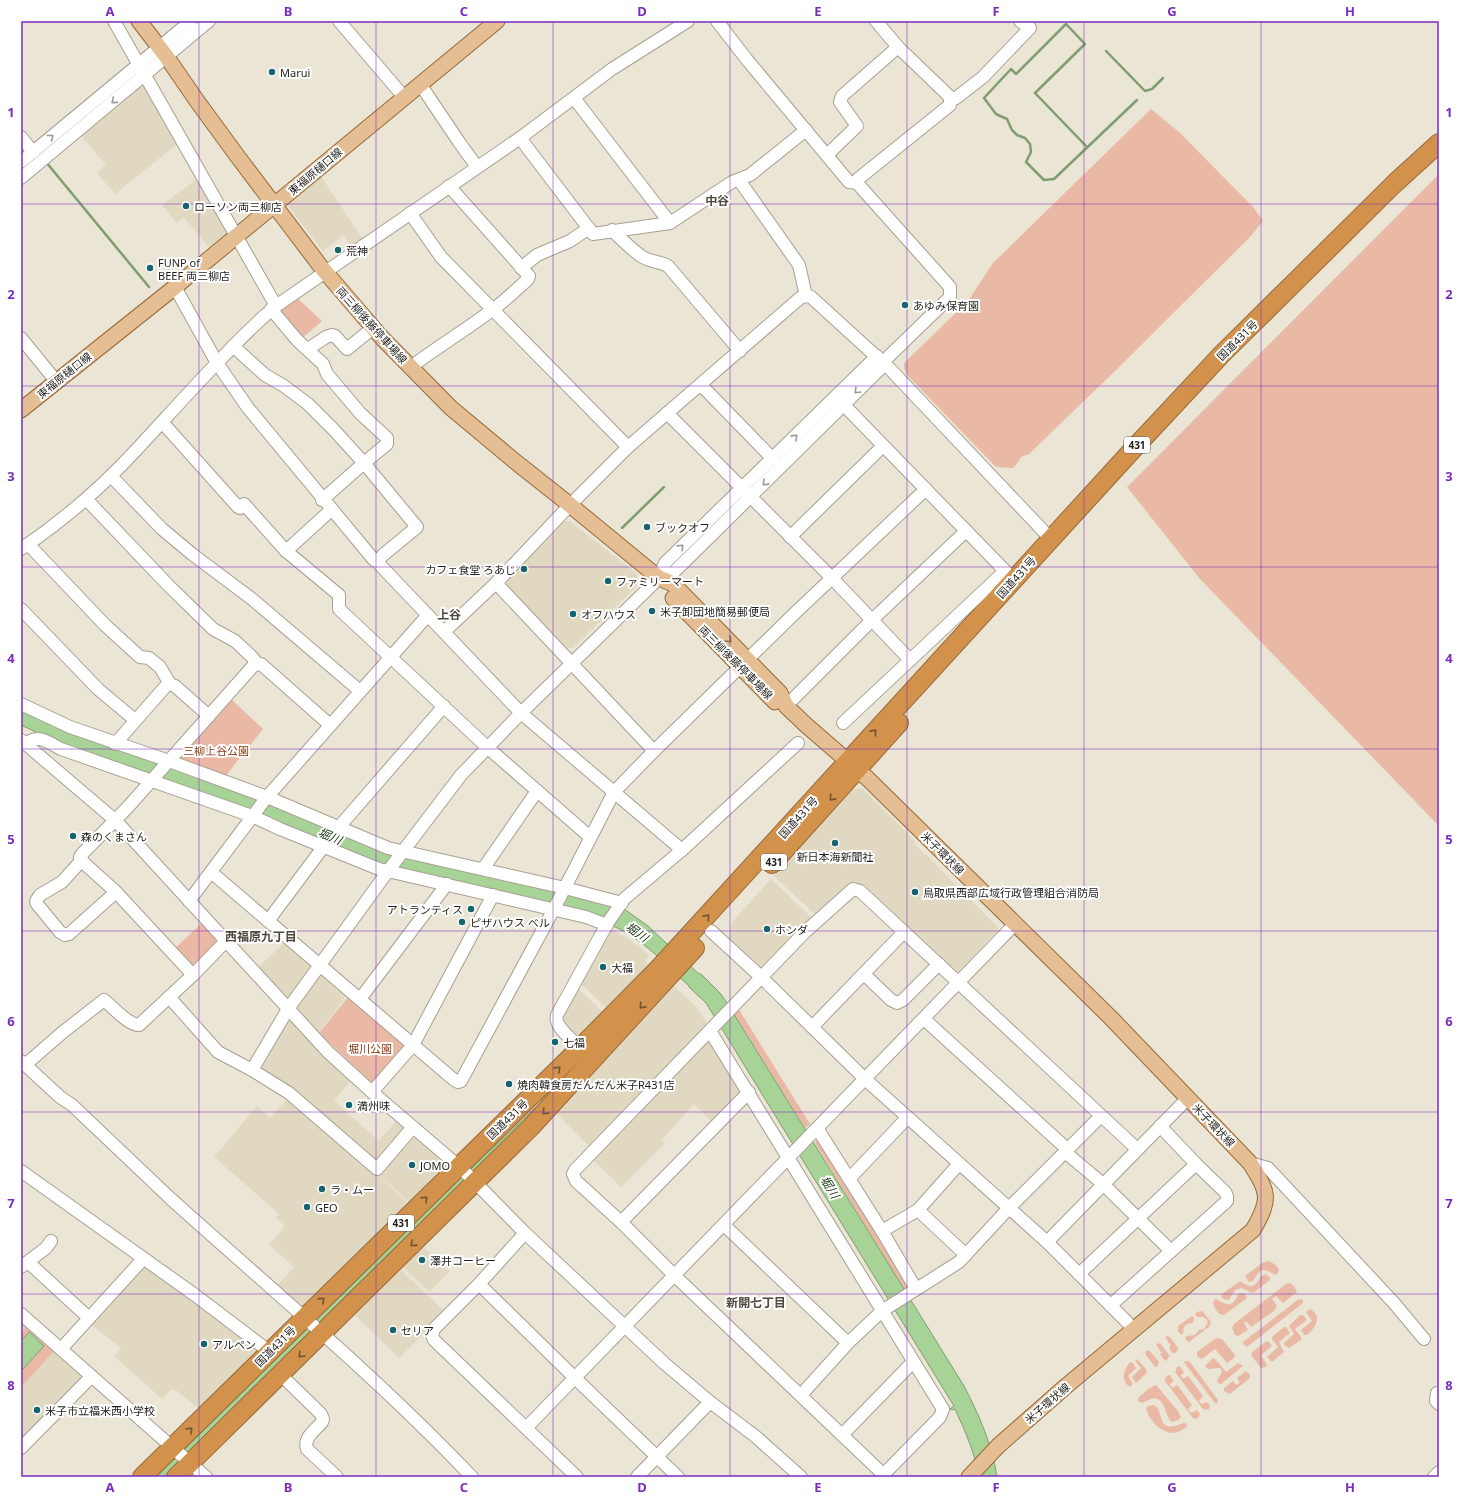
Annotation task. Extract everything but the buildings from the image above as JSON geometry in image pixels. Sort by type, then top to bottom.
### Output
[{"type":"highway","name":"国道431号","points":[[685,950],[711,930],[853,765],[897,706],[943,658],[1009,575],[1050,538],[1222,354],[1367,210],[1439,142]]},
{"type":"highway","name":"国道431号","points":[[176,1477],[189,1462],[281,1375],[320,1333],[474,1181],[531,1127],[663,973],[853,765],[1230,362],[1439,157]]},
{"type":"highway","name":"国道431号","points":[[142,1477],[174,1448],[270,1352],[306,1319],[580,1048],[663,973]]},
{"type":"main road","name":"両三柳後藤停車場線","points":[[139,21],[163,52],[201,108],[325,272],[373,328],[451,408],[517,464],[570,505],[659,578],[673,584],[744,663],[780,693],[786,706],[853,765]]},
{"type":"main road","name":"東福原樋口線","points":[[21,410],[175,287],[497,21]]},
{"type":"main road","name":"米子環状線","points":[[853,765],[1111,1018],[1188,1098],[1250,1163],[1263,1184],[1265,1194],[1263,1213],[1253,1230],[1065,1387],[998,1446],[973,1473]]},
{"type":"street","points":[[114,21],[236,236],[273,308],[297,340],[323,364],[326,374],[360,413],[387,438],[387,444],[322,500]]},
{"type":"street","points":[[163,52],[191,21]]},
{"type":"street","points":[[21,178],[163,52],[208,21]]},
{"type":"street","points":[[340,21],[404,97]]},
{"type":"street","points":[[209,716],[175,686],[170,684],[160,667],[149,658],[140,657],[105,625],[25,546],[86,499],[111,476],[189,391],[273,308],[410,212],[520,138],[612,69],[688,21]]},
{"type":"street","points":[[717,21],[849,182],[857,183]]},
{"type":"street","points":[[857,183],[858,179],[950,105],[951,100],[950,97],[898,47],[876,21]]},
{"type":"street","points":[[1020,21],[1033,24]]},
{"type":"street","points":[[951,100],[956,98],[983,77],[1033,24]]},
{"type":"street","points":[[827,155],[857,126],[840,102],[842,96],[898,47]]},
{"type":"street","points":[[21,162],[141,71]]},
{"type":"street","points":[[420,84],[477,167]]},
{"type":"street","points":[[574,98],[670,223]]},
{"type":"street","points":[[520,138],[593,234],[612,230],[670,223],[732,182],[750,175],[806,130]]},
{"type":"street","points":[[21,137],[33,152]]},
{"type":"street","points":[[738,180],[799,266],[806,296]]},
{"type":"street","points":[[252,1070],[288,1009],[388,871],[405,851],[461,775],[521,713],[659,578],[665,563],[746,493],[840,401],[950,297],[950,287],[857,183]]},
{"type":"street","points":[[411,367],[493,309],[528,280],[529,276],[449,186]]},
{"type":"street","points":[[410,212],[441,257],[628,447]]},
{"type":"street","points":[[521,268],[537,256],[570,241],[589,228]]},
{"type":"street","points":[[612,230],[641,256],[649,260],[662,262],[668,266],[740,351]]},
{"type":"street","points":[[175,287],[217,363],[248,408],[322,500],[374,560],[378,561],[521,713],[682,850]]},
{"type":"street","points":[[444,632],[496,583],[570,505],[628,447],[800,298],[806,296],[811,298],[882,361],[1050,538]]},
{"type":"street","points":[[308,349],[326,337],[332,335],[335,336],[347,350],[373,328]]},
{"type":"street","points":[[21,338],[56,381]]},
{"type":"street","points":[[233,346],[265,375],[284,386],[308,404],[364,463],[417,527],[378,561]]},
{"type":"street","points":[[701,385],[773,459]]},
{"type":"street","points":[[840,401],[1009,575],[910,660],[843,723]]},
{"type":"street","points":[[746,493],[773,459],[840,401]]},
{"type":"street","points":[[667,413],[832,578],[910,660]]},
{"type":"street","points":[[162,422],[238,507],[240,508],[244,504],[286,551],[339,595],[339,609],[487,748],[590,837]]},
{"type":"street","points":[[790,537],[883,446]]},
{"type":"street","points":[[111,476],[162,529],[192,554],[252,599],[360,691]]},
{"type":"street","points":[[211,872],[456,1082],[461,1081],[554,910],[614,792],[654,750],[926,489]]},
{"type":"street","points":[[86,499],[168,585],[213,629],[235,641],[253,658],[257,664],[261,664],[330,725]]},
{"type":"street","points":[[286,551],[331,510]]},
{"type":"street","points":[[786,706],[872,620],[966,531]]},
{"type":"street","points":[[496,583],[654,750]]},
{"type":"street","points":[[21,609],[98,689],[135,720]]},
{"type":"street","points":[[189,901],[267,798],[428,615]]},
{"type":"street","points":[[116,892],[69,934],[65,935],[60,932],[36,901],[40,895],[62,882],[81,861],[80,858],[82,854],[116,821],[254,665],[257,664]]},
{"type":"street","points":[[115,744],[165,687],[170,684]]},
{"type":"street","points":[[21,704],[70,727],[267,798],[388,848],[565,888],[621,904]]},
{"type":"street","points":[[339,827],[444,706]]},
{"type":"street","points":[[24,742],[39,739],[61,749],[154,778],[252,816],[280,829],[380,869],[586,917],[607,924]]},
{"type":"street","points":[[24,742],[116,821],[328,1052],[460,1168],[525,1233],[664,1363],[710,1402],[755,1436],[798,1476]]},
{"type":"street","points":[[580,1048],[558,1025],[556,1018],[607,924],[624,899],[682,850],[798,743]]},
{"type":"street","points":[[483,869],[537,791]]},
{"type":"street","points":[[268,920],[324,846]]},
{"type":"street","points":[[81,861],[116,892],[193,975]]},
{"type":"street","points":[[360,999],[447,884]]},
{"type":"street","points":[[713,1028],[749,1092],[791,1154],[886,1308],[913,1362],[941,1406],[942,1413],[940,1417],[883,1476],[621,1222],[576,1181],[573,1174],[575,1170],[806,932],[853,889],[860,891],[1137,1149]]},
{"type":"street","points":[[372,1092],[413,1045],[492,895]]},
{"type":"street","points":[[526,1428],[1015,924]]},
{"type":"street","points":[[711,930],[865,1079],[1047,1242],[1135,1330]]},
{"type":"street","points":[[812,1027],[904,932]]},
{"type":"street","points":[[226,941],[193,975],[139,1025],[136,1026],[130,1022],[104,1000],[23,1063],[60,1097],[72,1105],[171,1198],[306,1319],[416,1421],[472,1477]]},
{"type":"street","points":[[864,974],[897,1004],[903,1000],[939,964]]},
{"type":"street","points":[[169,997],[218,1052],[252,1070],[289,1093],[377,1169],[413,1127]]},
{"type":"street","points":[[924,1019],[1103,1184],[1171,1251]]},
{"type":"street","points":[[621,1222],[749,1092]]},
{"type":"street","points":[[1047,1242],[1188,1098]]},
{"type":"street","points":[[801,1395],[848,1343],[886,1308],[960,1262],[1009,1208],[1102,1116]]},
{"type":"street","points":[[848,1179],[907,1118]]},
{"type":"street","points":[[1111,1305],[1227,1201],[1225,1192],[1160,1126]]},
{"type":"street","points":[[815,1130],[882,1231],[912,1292]]},
{"type":"street","points":[[1250,1163],[1268,1168],[1394,1303],[1424,1338]]},
{"type":"street","points":[[882,1231],[918,1210],[959,1164]]},
{"type":"street","points":[[1079,1274],[1196,1164]]},
{"type":"street","points":[[21,1171],[195,1295],[270,1352]]},
{"type":"street","points":[[918,1210],[966,1255]]},
{"type":"street","points":[[724,1225],[848,1343]]},
{"type":"street","points":[[525,1233],[479,1284],[434,1330],[432,1335],[434,1340],[577,1477]]},
{"type":"street","points":[[51,1241],[46,1248],[25,1264],[89,1318]]},
{"type":"street","points":[[61,1349],[143,1258]]},
{"type":"street","points":[[479,1284],[678,1477]]},
{"type":"street","points":[[21,1314],[206,1477]]},
{"type":"street","points":[[842,1435],[913,1362]]},
{"type":"street","points":[[281,1375],[321,1414],[323,1419],[322,1422],[308,1438],[306,1445],[307,1449],[337,1477]]},
{"type":"street","points":[[21,1448],[91,1376]]},
{"type":"street","points":[[637,1477],[710,1402]]},
{"type":"street","points":[[1434,1477],[1439,1472]]},
{"type":"shaded area","points":[[142,81],[177,144],[115,194],[97,173],[106,165],[79,133]]},
{"type":"shaded area","points":[[320,175],[364,241],[354,249],[343,235],[323,251],[288,206],[289,201]]},
{"type":"shaded area","points":[[199,177],[229,234],[210,249],[184,217],[176,223],[162,205]]},
{"type":"shaded area","points":[[563,521],[570,521],[637,574],[637,586],[573,648],[566,648],[507,587],[507,579]]},
{"type":"shaded area","name":"鳥取県西部広域行政管理組合消防局","points":[[853,789],[863,789],[915,841],[915,844],[924,854],[926,854],[998,927],[998,930],[959,972],[952,972],[855,881],[817,916],[774,876]]},
{"type":"shaded area","name":"ホンダ","points":[[771,879],[813,919],[764,969],[758,969],[729,940],[732,922]]},
{"type":"shaded area","points":[[610,928],[630,940],[649,955],[645,961],[649,966],[607,1008],[579,982]]},
{"type":"shaded area","points":[[287,941],[311,962],[312,967],[290,997],[285,997],[258,967]]},
{"type":"shaded area","points":[[325,974],[348,994],[318,1033],[298,1011],[298,1006],[320,975]]},
{"type":"shaded area","points":[[674,986],[696,1007],[709,1026],[591,1148],[557,1114]]},
{"type":"shaded area","points":[[576,987],[603,1012],[581,1033],[574,1036],[561,1023],[560,1017]]},
{"type":"shaded area","name":"ラ・ムー","points":[[290,1020],[350,1081],[334,1101],[379,1141],[396,1121],[404,1127],[404,1133],[379,1161],[374,1162],[261,1072],[259,1066],[286,1021]]},
{"type":"shaded area","points":[[706,1041],[712,1041],[741,1089],[741,1095],[713,1123],[694,1104],[662,1140],[665,1143],[621,1187],[591,1158]]},
{"type":"shaded area","name":"ラ・ムー","points":[[288,1098],[378,1175],[408,1203],[301,1308],[275,1288],[294,1267],[269,1245],[285,1226],[276,1218],[279,1214],[214,1157],[257,1106],[270,1118]]},
{"type":"shaded area","name":"JOMO","points":[[411,1138],[415,1138],[439,1157],[437,1174],[409,1202],[379,1175]]},
{"type":"shaded area","points":[[424,1247],[450,1271],[429,1292],[403,1267]]},
{"type":"shaded area","points":[[143,1263],[261,1348],[199,1409],[176,1390],[175,1391],[172,1389],[162,1399],[114,1356],[121,1348],[88,1322]]},
{"type":"shaded area","points":[[401,1270],[445,1312],[399,1358],[355,1315]]},
{"type":"shaded area","name":"米子市立福米西小学校","points":[[21,1318],[86,1376],[21,1444]]},
{"type":"green space","points":[[1151,109],[1180,133],[1254,208],[1263,221],[1250,237],[1028,455],[1023,456],[1013,468],[996,467],[908,376],[904,368],[904,363],[968,301],[993,263]]},
{"type":"green space","points":[[1439,174],[1439,826],[1200,579],[1127,487]]},
{"type":"green space","points":[[295,296],[322,321],[300,340],[275,312]]},
{"type":"green space","name":"三柳上谷公園","points":[[230,698],[263,729],[224,778],[177,758]]},
{"type":"green space","points":[[202,923],[217,940],[217,945],[196,968],[190,967],[174,949]]},
{"type":"green space","name":"堀川公園","points":[[349,996],[404,1043],[404,1048],[375,1082],[371,1082],[319,1033]]},
{"type":"green space","points":[[738,1008],[810,1124],[805,1128],[733,1012]]},
{"type":"green space","points":[[541,1094],[541,1101],[479,1160],[476,1157]]},
{"type":"green space","points":[[816,1141],[820,1141],[908,1283],[908,1289],[905,1291],[815,1143]]},
{"type":"green space","points":[[1268,1261],[1277,1267],[1279,1270],[1277,1274],[1275,1275],[1262,1270],[1253,1281],[1249,1282],[1245,1276],[1262,1263]]},
{"type":"green space","points":[[1266,1274],[1270,1280],[1253,1293],[1241,1288],[1235,1290],[1229,1300],[1223,1299],[1221,1296],[1240,1281],[1252,1286],[1257,1283],[1261,1276]]},
{"type":"green space","points":[[1290,1283],[1294,1286],[1297,1292],[1283,1303],[1276,1296],[1272,1299],[1277,1306],[1274,1311],[1251,1327],[1246,1321],[1244,1323],[1248,1330],[1238,1336],[1235,1335],[1232,1328],[1234,1324],[1286,1284]]},
{"type":"green space","points":[[1238,1294],[1245,1294],[1247,1298],[1224,1315],[1217,1311],[1213,1303],[1215,1299],[1227,1304],[1232,1304]]},
{"type":"green space","points":[[1299,1299],[1303,1300],[1303,1303],[1247,1347],[1243,1344],[1243,1342]]},
{"type":"green space","points":[[1310,1309],[1316,1315],[1317,1322],[1307,1335],[1304,1335],[1301,1330],[1312,1321],[1306,1312]]},
{"type":"green space","points":[[1202,1311],[1211,1322],[1210,1326],[1188,1342],[1185,1338],[1187,1336],[1195,1335],[1199,1330],[1204,1329],[1208,1322],[1205,1318],[1197,1317],[1195,1314]]},
{"type":"green space","points":[[1300,1315],[1303,1315],[1307,1320],[1295,1329],[1301,1337],[1301,1340],[1289,1348],[1284,1345],[1284,1343],[1294,1334],[1289,1326]]},
{"type":"green space","points":[[1192,1316],[1194,1318],[1193,1323],[1185,1325],[1183,1330],[1184,1332],[1181,1335],[1178,1331],[1178,1326]]},
{"type":"green space","points":[[28,1325],[55,1350],[23,1385],[21,1384],[21,1332]]},
{"type":"green space","points":[[1286,1327],[1290,1333],[1279,1342],[1284,1352],[1272,1362],[1267,1357],[1278,1347],[1272,1337]]},
{"type":"green space","points":[[305,1329],[307,1329],[189,1444],[186,1441]]},
{"type":"green space","points":[[1165,1337],[1170,1337],[1178,1348],[1175,1353],[1172,1353],[1169,1347],[1171,1346]]},
{"type":"green space","points":[[1216,1338],[1222,1339],[1235,1355],[1234,1358],[1227,1363],[1215,1349],[1202,1359],[1197,1355],[1197,1352]]},
{"type":"green space","points":[[1267,1341],[1272,1346],[1261,1355],[1267,1365],[1261,1368],[1251,1355],[1252,1352]]},
{"type":"green space","points":[[1159,1343],[1169,1355],[1166,1361],[1160,1354],[1162,1353],[1156,1345]]},
{"type":"green space","points":[[1149,1350],[1159,1362],[1157,1367],[1155,1367],[1145,1354],[1146,1351]]},
{"type":"green space","points":[[1213,1358],[1226,1372],[1238,1363],[1243,1366],[1219,1384],[1217,1381],[1222,1371],[1220,1368],[1208,1369],[1205,1366]]},
{"type":"green space","points":[[1137,1359],[1146,1369],[1147,1373],[1136,1383],[1132,1377],[1141,1368],[1135,1361]]},
{"type":"green space","points":[[1130,1362],[1133,1363],[1136,1368],[1128,1376],[1133,1384],[1130,1387],[1125,1381],[1124,1375]]},
{"type":"green space","points":[[1184,1362],[1190,1362],[1218,1400],[1217,1404],[1186,1365]]},
{"type":"green space","points":[[1180,1366],[1184,1373],[1181,1375],[1183,1379],[1188,1376],[1203,1396],[1199,1401],[1202,1404],[1207,1402],[1210,1406],[1209,1409],[1203,1409],[1175,1372],[1177,1367]]},
{"type":"green space","points":[[1246,1371],[1250,1375],[1250,1378],[1230,1394],[1224,1391],[1224,1388],[1233,1381],[1236,1385],[1240,1383],[1237,1378]]},
{"type":"green space","points":[[1170,1375],[1173,1380],[1170,1384],[1172,1388],[1177,1385],[1178,1386],[1192,1405],[1188,1409],[1191,1413],[1197,1410],[1200,1414],[1198,1418],[1193,1418],[1165,1381],[1165,1378]]},
{"type":"green space","points":[[1156,1385],[1178,1411],[1181,1417],[1178,1420],[1172,1422],[1169,1419],[1162,1403],[1159,1400],[1151,1399],[1142,1403],[1138,1401],[1138,1398],[1148,1389]]},
{"type":"green space","points":[[1154,1405],[1158,1408],[1164,1424],[1168,1426],[1175,1426],[1184,1423],[1187,1424],[1187,1426],[1181,1431],[1175,1433],[1158,1427],[1149,1416],[1146,1409],[1148,1406]]},
{"type":"water","name":"堀川","points":[[21,709],[253,797],[389,854],[617,904],[648,926],[699,974],[701,974],[720,993],[727,1003],[964,1386],[984,1430],[992,1453],[997,1477],[979,1477],[972,1451],[955,1409],[950,1409],[954,1406],[706,1003],[662,961],[634,937],[613,926],[403,872],[61,744],[21,725]]},
{"type":"water","points":[[575,1066],[538,1109],[178,1463],[163,1477],[156,1477],[459,1180],[537,1106],[542,1101],[542,1093],[545,1098]]},
{"type":"water","points":[[29,1332],[44,1346],[23,1369],[21,1367],[21,1341]]},
{"type":"waterway","points":[[1087,147],[1035,93],[1085,44],[1066,24],[1016,74],[1011,69],[984,98],[996,114],[1007,119],[1012,130],[1017,135],[1025,138],[1030,144],[1031,152],[1026,162],[1044,180],[1054,179],[1137,100]]},
{"type":"waterway","points":[[1106,51],[1145,91],[1152,89],[1163,78]]},
{"type":"waterway","points":[[21,169],[81,121]]},
{"type":"waterway","points":[[46,162],[149,287]]},
{"type":"waterway","points":[[622,528],[664,487]]},
{"type":"place","name":"Marui","points":[[272,72]]},
{"type":"place","name":"ローソン両三柳店","points":[[186,206]]},
{"type":"place","name":"荒神","points":[[338,250]]},
{"type":"place","name":"FUNP of BEEF 両三柳店","points":[[150,268]]},
{"type":"place","name":"あゆみ保育園","points":[[905,305]]},
{"type":"place","name":"ブックオフ","points":[[647,527]]},
{"type":"place","name":"カフェ食堂 ろあじ","points":[[524,569]]},
{"type":"place","name":"ファミリーマート","points":[[608,581]]},
{"type":"place","name":"米子卸団地簡易郵便局","points":[[652,611]]},
{"type":"place","name":"オフハウス","points":[[573,614]]},
{"type":"place","name":"森のくまさん","points":[[73,836]]},
{"type":"place","name":"新日本海新聞社","points":[[835,843]]},
{"type":"place","name":"鳥取県西部広域行政管理組合消防局","points":[[915,892]]},
{"type":"place","name":"アトランティス","points":[[471,909]]},
{"type":"place","name":"ピザハウス ベル","points":[[462,922]]},
{"type":"place","name":"ホンダ","points":[[767,929]]},
{"type":"place","name":"大福","points":[[603,967]]},
{"type":"place","name":"七福","points":[[555,1042]]},
{"type":"place","name":"焼肉韓食房だんだん米子R431店","points":[[509,1084]]},
{"type":"place","name":"満州味","points":[[349,1105]]},
{"type":"place","name":"JOMO","points":[[412,1165]]},
{"type":"place","name":"ラ・ムー","points":[[322,1189]]},
{"type":"place","name":"GEO","points":[[307,1207]]},
{"type":"place","name":"澤井コーヒー","points":[[422,1260]]},
{"type":"place","name":"セリア","points":[[393,1330]]},
{"type":"place","name":"アルペン","points":[[204,1344]]},
{"type":"place","name":"米子市立福米西小学校","points":[[37,1410]]},
{"type":"district","name":"中谷","points":[[717,200]]},
{"type":"district","name":"上谷","points":[[449,614]]},
{"type":"district","name":"西福原九丁目","points":[[261,936]]},
{"type":"district","name":"新開七丁目","points":[[756,1302]]}]
